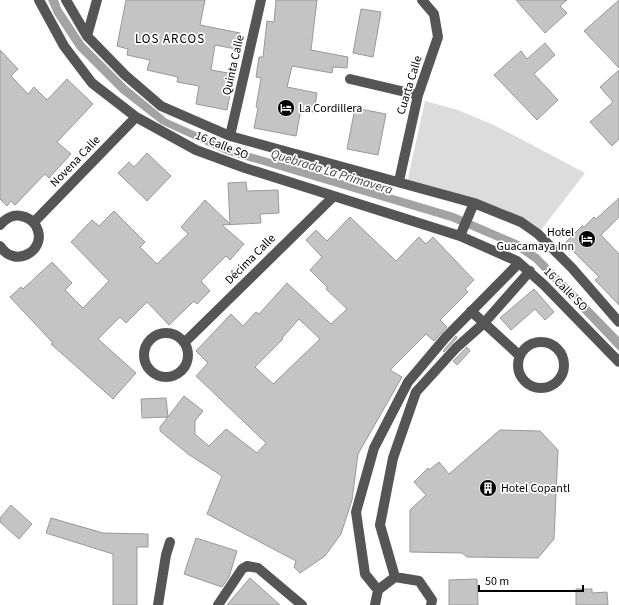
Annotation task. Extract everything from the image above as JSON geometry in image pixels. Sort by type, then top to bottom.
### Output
[{"type":"street","name":"16 Calle SO","points":[[39,0],[64,46],[92,83],[136,117],[196,150],[245,168],[461,233],[519,263],[530,271],[619,362]]},
{"type":"street","name":"16 Calle SO","points":[[66,0],[87,36],[125,75],[160,106],[230,136],[399,181],[521,222],[538,234],[572,268],[619,322]]},
{"type":"street","points":[[87,36],[97,0]]},
{"type":"street","name":"Quinta Calle","points":[[230,136],[261,0]]},
{"type":"street","name":"Cuarta Calle","points":[[399,181],[418,95],[438,37],[434,14],[422,0]]},
{"type":"street","points":[[350,79],[418,95]]},
{"type":"street","name":"Novena Calle","points":[[34,222],[136,117]]},
{"type":"street","name":"Décima Calle","points":[[185,342],[334,196]]},
{"type":"street","points":[[461,233],[473,206]]},
{"type":"street","points":[[0,225],[12,216],[19,215],[26,217],[34,222],[38,236],[34,249],[21,257],[15,257],[8,254],[0,246]]},
{"type":"street","points":[[378,590],[365,574],[356,512],[374,448],[408,382],[446,337],[519,263]]},
{"type":"street","points":[[395,577],[380,525],[393,458],[416,392],[456,348],[484,323],[530,271]]},
{"type":"street","points":[[471,311],[520,356]]},
{"type":"street","points":[[167,332],[174,334],[185,342],[188,349],[186,365],[182,371],[175,376],[164,378],[156,376],[145,364],[143,357],[147,343],[152,337],[159,333],[167,332]]},
{"type":"street","points":[[536,342],[550,344],[561,353],[564,367],[562,374],[558,380],[546,388],[532,386],[521,377],[518,363],[520,356],[529,345],[536,342]]},
{"type":"street","points":[[408,382],[416,392]]},
{"type":"street","points":[[158,605],[166,555],[170,542]]},
{"type":"street","points":[[218,605],[242,569],[247,566],[258,568],[302,605]]},
{"type":"street","points":[[375,605],[378,590],[395,577],[418,581],[432,600],[431,605]]},
{"type":"shaded area","points":[[48,0],[58,0],[61,8],[84,43],[127,86],[167,119],[230,147],[454,213],[521,242],[539,255],[619,337],[619,351],[534,262],[514,248],[451,221],[226,154],[161,124],[121,93],[77,49],[54,14]]},
{"type":"shaded area","points":[[425,101],[458,110],[496,126],[585,173],[538,234],[489,214],[406,187]]},
{"type":"building","points":[[126,0],[205,0],[200,25],[240,33],[236,49],[215,45],[211,70],[234,74],[227,110],[196,104],[199,86],[177,82],[178,77],[147,70],[150,60],[127,55],[128,49],[117,46]]},
{"type":"building","points":[[276,0],[317,0],[311,50],[348,57],[347,68],[333,67],[332,73],[292,66],[287,87],[317,93],[314,112],[301,109],[296,136],[254,128],[261,78],[256,77],[259,57],[263,57],[267,21],[274,22]]},
{"type":"building","points":[[516,0],[567,0],[560,6],[567,13],[545,33]]},
{"type":"building","points":[[619,0],[619,68],[584,31]]},
{"type":"building","points":[[361,9],[381,12],[373,57],[353,53]]},
{"type":"building","points":[[545,43],[555,55],[534,74],[558,100],[537,120],[494,75],[521,51],[527,59]]},
{"type":"building","points":[[0,50],[18,69],[11,76],[28,94],[34,87],[47,100],[67,79],[93,104],[57,142],[71,154],[49,178],[45,174],[15,205],[11,201],[7,206],[0,199]]},
{"type":"building","points":[[619,70],[619,139],[612,146],[590,122],[613,102],[600,87]]},
{"type":"building","points":[[355,108],[386,114],[378,155],[347,149]]},
{"type":"building","points":[[147,153],[171,176],[147,201],[118,173],[129,162],[134,167]]},
{"type":"building","points":[[246,182],[247,191],[278,190],[279,213],[260,214],[261,223],[222,225],[244,244],[230,260],[226,256],[201,281],[210,291],[197,304],[194,301],[169,325],[147,302],[126,323],[120,317],[98,339],[136,373],[113,399],[51,344],[53,343],[10,297],[21,287],[23,289],[52,262],[72,283],[65,290],[83,308],[109,281],[71,242],[92,220],[99,226],[114,211],[145,242],[140,247],[157,264],[188,234],[181,227],[205,200],[230,224],[228,183]]},
{"type":"building","points":[[619,198],[619,217],[601,235],[619,254],[619,305],[595,280],[599,277],[565,243],[582,226],[584,227],[594,217],[596,219]]},
{"type":"building","points":[[350,217],[396,261],[419,237],[426,244],[433,237],[474,280],[465,289],[468,292],[440,320],[447,327],[434,341],[426,334],[390,370],[402,377],[358,454],[352,500],[341,534],[325,556],[300,573],[294,567],[296,561],[207,514],[222,476],[188,454],[160,431],[160,427],[184,396],[203,411],[195,421],[195,434],[209,446],[226,429],[257,453],[266,443],[196,376],[208,363],[196,351],[231,314],[243,326],[256,312],[259,314],[287,283],[331,324],[347,309],[326,289],[327,287],[310,270],[322,257],[306,240],[316,230],[327,241]],"holes":[[[299,319],[320,339],[273,384],[255,367],[283,339],[282,338]]]},
{"type":"building","points":[[534,289],[554,312],[545,320],[535,309],[511,330],[500,318]]},
{"type":"building","points":[[456,336],[457,338],[444,352],[443,351]]},
{"type":"building","points":[[467,347],[470,351],[457,365],[453,361]]},
{"type":"building","points":[[166,398],[168,417],[142,418],[141,399]]},
{"type":"building","name":"Hotel Copantl","points":[[500,430],[540,431],[558,450],[554,539],[538,558],[467,557],[462,553],[410,552],[410,510],[426,495],[414,482],[428,468],[429,470],[439,462],[449,474]]},
{"type":"building","points":[[11,505],[32,524],[19,539],[0,522],[0,518]]},
{"type":"building","points":[[51,518],[103,533],[148,534],[148,547],[137,547],[137,605],[113,605],[113,554],[46,533]]},
{"type":"building","points":[[196,538],[237,551],[229,577],[222,587],[184,574]]},
{"type":"building","points":[[250,578],[280,605],[227,605]]},
{"type":"building","points":[[477,579],[478,605],[449,605],[449,580]]},
{"type":"building","points":[[576,589],[592,589],[592,593],[607,592],[608,605],[576,605]]},
{"type":"place","name":"La Cordillera","points":[[286,108]]},
{"type":"place","name":"Hotel Guacamaya Inn","points":[[587,239]]},
{"type":"place","name":"Hotel Copantl","points":[[488,488]]},
{"type":"district","name":"LOS ARCOS","points":[[170,38]]},
{"type":"water label","name":"Quebrada La Primavera","points":[[332,171]]}]
